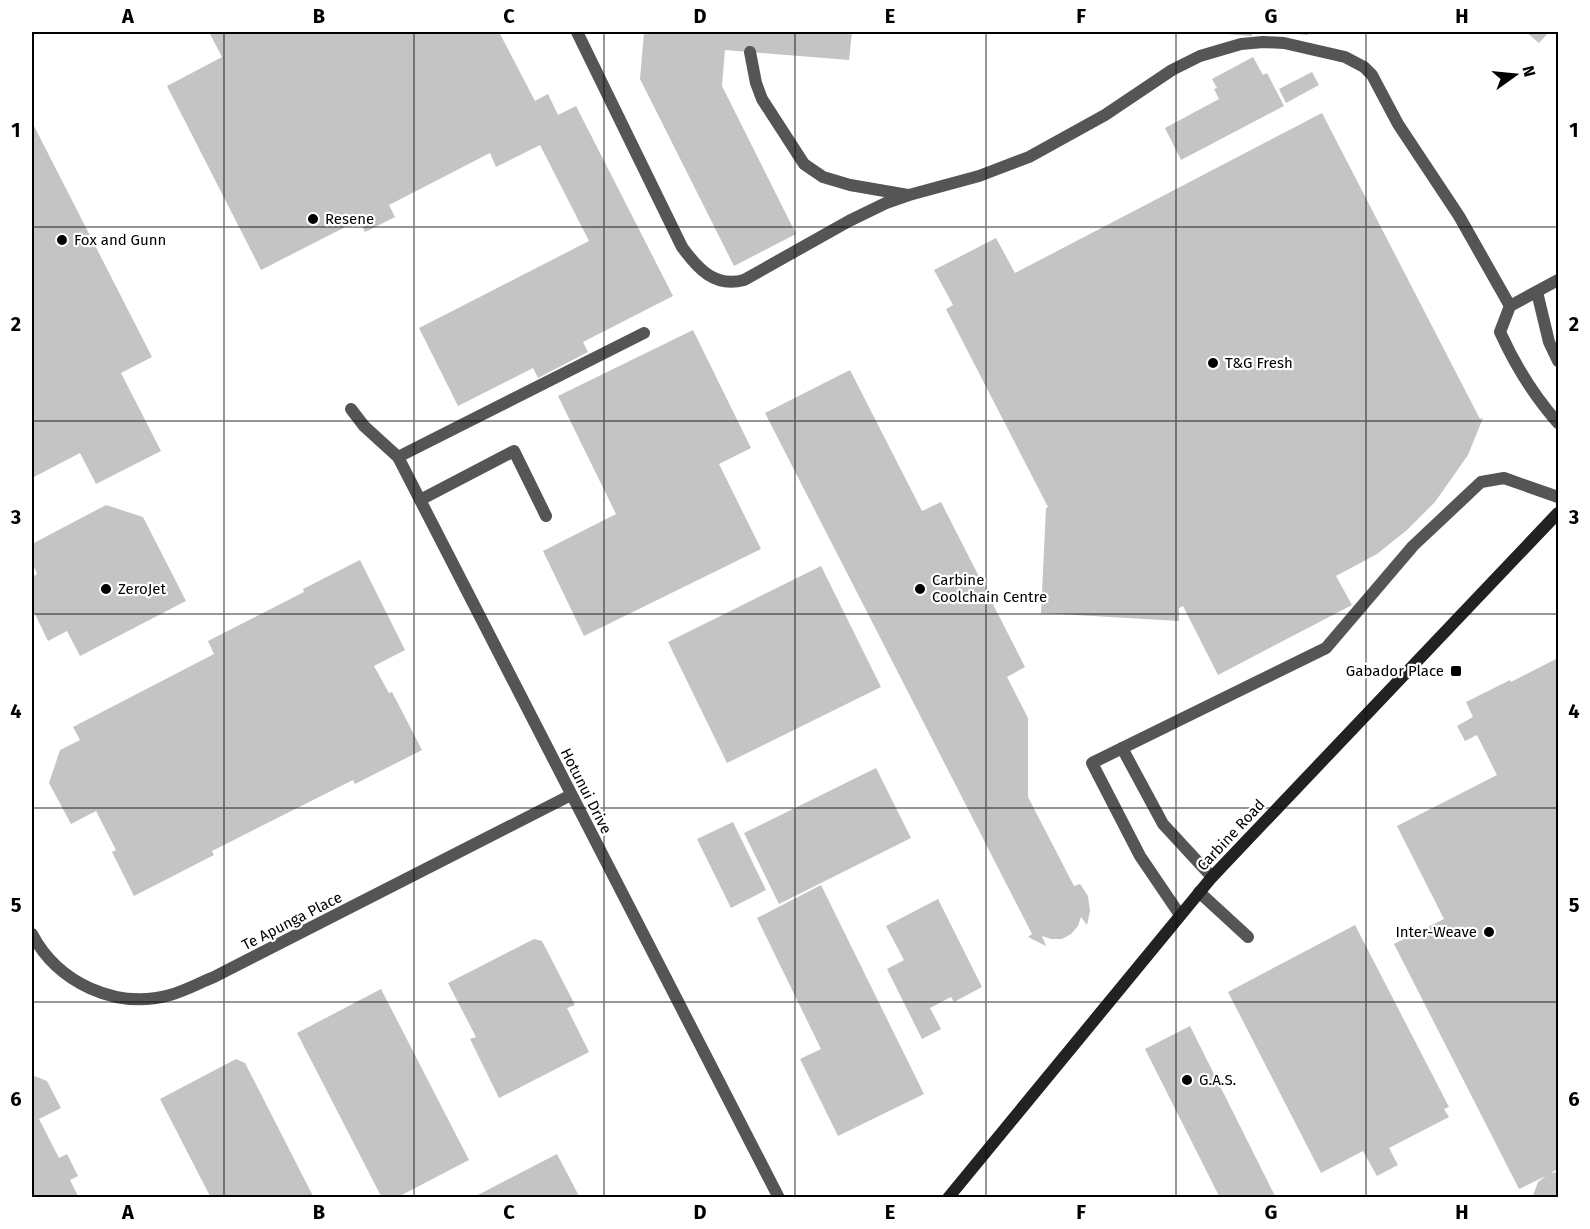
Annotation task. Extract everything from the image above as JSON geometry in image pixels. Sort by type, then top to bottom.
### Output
[{"type":"main road","name":"Carbine Road","points":[[948,1197],[1212,877],[1558,513]]},
{"type":"street","points":[[577,32],[682,247],[693,261],[713,279],[733,283],[744,280],[849,221],[909,195],[979,176],[1029,157],[1105,115],[1172,70],[1200,56],[1241,44],[1284,43],[1345,57],[1364,67],[1372,75],[1398,124],[1459,216],[1510,306]]},
{"type":"street","points":[[750,52],[756,83],[762,99],[804,164],[823,177],[850,185],[909,195]]},
{"type":"street","points":[[1558,280],[1510,306],[1500,332],[1530,387],[1558,423]]},
{"type":"street","points":[[1538,292],[1549,342],[1558,361]]},
{"type":"street","points":[[398,457],[645,333]]},
{"type":"street","name":"Hotunui Drive","points":[[351,409],[364,426],[398,457],[779,1197]]},
{"type":"street","points":[[420,500],[514,451],[546,516]]},
{"type":"street","points":[[1180,915],[1140,856],[1092,763],[1326,648],[1413,546],[1481,482],[1504,478],[1558,497]]},
{"type":"street","points":[[1122,748],[1163,824],[1212,877]]},
{"type":"street","name":"Te Apunga Place","points":[[32,934],[36,944],[59,970],[85,987],[110,997],[133,999],[169,995],[214,977],[571,795]]},
{"type":"street","points":[[1199,892],[1248,937]]},
{"type":"building","name":"Resene","points":[[209,32],[499,32],[535,101],[548,94],[558,115],[576,106],[673,296],[583,342],[588,352],[538,378],[533,368],[458,406],[419,328],[589,241],[540,145],[496,167],[490,153],[389,205],[395,217],[365,232],[359,220],[261,270],[167,86],[222,57]]},
{"type":"building","points":[[644,32],[852,32],[849,60],[725,50],[722,86],[796,234],[734,266],[640,79]]},
{"type":"building","points":[[1252,32],[1252,36],[1214,33]]},
{"type":"building","points":[[1308,32],[1308,35],[1285,33]]},
{"type":"building","points":[[1526,32],[1549,32],[1539,43]]},
{"type":"building","points":[[1253,57],[1263,75],[1267,73],[1284,106],[1181,160],[1165,128],[1219,99],[1212,79]]},
{"type":"building","points":[[1312,72],[1319,85],[1286,103],[1279,89]]},
{"type":"building","name":"T&G Fresh","points":[[1322,113],[1480,419],[1483,418],[1468,455],[1435,502],[1407,530],[1377,554],[1336,576],[1352,605],[1218,675],[1183,606],[1179,608],[1179,621],[1041,613],[1046,508],[1048,507],[946,309],[953,305],[934,270],[996,238],[1015,273]]},
{"type":"building","name":"Fox and Gunn","points":[[32,122],[152,357],[121,373],[161,451],[96,484],[80,453],[32,478]]},
{"type":"building","points":[[693,330],[751,448],[719,464],[761,549],[584,636],[543,551],[616,514],[558,396]]},
{"type":"building","name":"Carbine Coolchain Centre","points":[[850,370],[922,511],[941,502],[1025,667],[1007,677],[1028,718],[1028,797],[1074,886],[1080,884],[1088,896],[1090,911],[1087,925],[1081,917],[1078,926],[1062,939],[1042,936],[1046,946],[1028,937],[1032,934],[765,413]]},
{"type":"building","name":"ZeroJet","points":[[106,505],[143,517],[186,601],[80,656],[67,631],[48,641],[32,608],[32,577],[37,574],[32,562],[32,544]]},
{"type":"building","points":[[360,560],[405,650],[374,666],[389,693],[392,692],[422,750],[355,784],[353,780],[212,851],[214,855],[134,896],[112,852],[116,850],[96,811],[71,824],[49,783],[60,750],[80,740],[73,727],[214,654],[208,641],[304,592],[303,589]]},
{"type":"building","points":[[821,566],[881,687],[727,763],[668,642]]},
{"type":"building","name":"Inter-Weave","points":[[1558,658],[1558,1169],[1551,1173],[1558,1172],[1558,1198],[1532,1198],[1538,1182],[1546,1176],[1519,1189],[1394,944],[1444,919],[1397,826],[1497,775],[1477,735],[1465,741],[1457,726],[1473,717],[1466,702]]},
{"type":"building","points":[[876,768],[911,838],[779,904],[744,833]]},
{"type":"building","points":[[733,822],[766,890],[731,908],[697,839]]},
{"type":"building","points":[[821,885],[924,1094],[838,1136],[800,1059],[821,1049],[757,918]]},
{"type":"building","points":[[938,899],[982,987],[954,1002],[951,997],[930,1008],[941,1029],[922,1039],[887,969],[904,960],[886,926]]},
{"type":"building","points":[[1355,925],[1449,1107],[1444,1109],[1449,1117],[1389,1148],[1398,1165],[1377,1176],[1363,1151],[1321,1173],[1228,992]]},
{"type":"building","points":[[534,939],[542,941],[575,1005],[567,1008],[589,1052],[499,1098],[470,1039],[476,1037],[448,983]]},
{"type":"building","points":[[381,989],[469,1160],[396,1198],[382,1198],[297,1033]]},
{"type":"building","points":[[1190,1026],[1276,1198],[1220,1198],[1145,1049]]},
{"type":"building","points":[[236,1059],[245,1063],[314,1198],[211,1198],[160,1099]]},
{"type":"building","points":[[32,1075],[47,1081],[61,1108],[39,1119],[59,1158],[67,1154],[78,1176],[70,1180],[79,1198],[32,1198]]},
{"type":"building","points":[[557,1154],[580,1198],[472,1198]]},
{"type":"place","name":"Resene","points":[[313,219]]},
{"type":"place","name":"Fox and Gunn","points":[[62,240]]},
{"type":"place","name":"T&G Fresh","points":[[1213,363]]},
{"type":"place","name":"ZeroJet","points":[[106,589]]},
{"type":"place","name":"Carbine Coolchain Centre","points":[[920,589]]},
{"type":"place","name":"Gabador Place","points":[[1456,671]]},
{"type":"place","name":"Inter-Weave","points":[[1489,932]]},
{"type":"place","name":"G.A.S.","points":[[1187,1080]]}]
